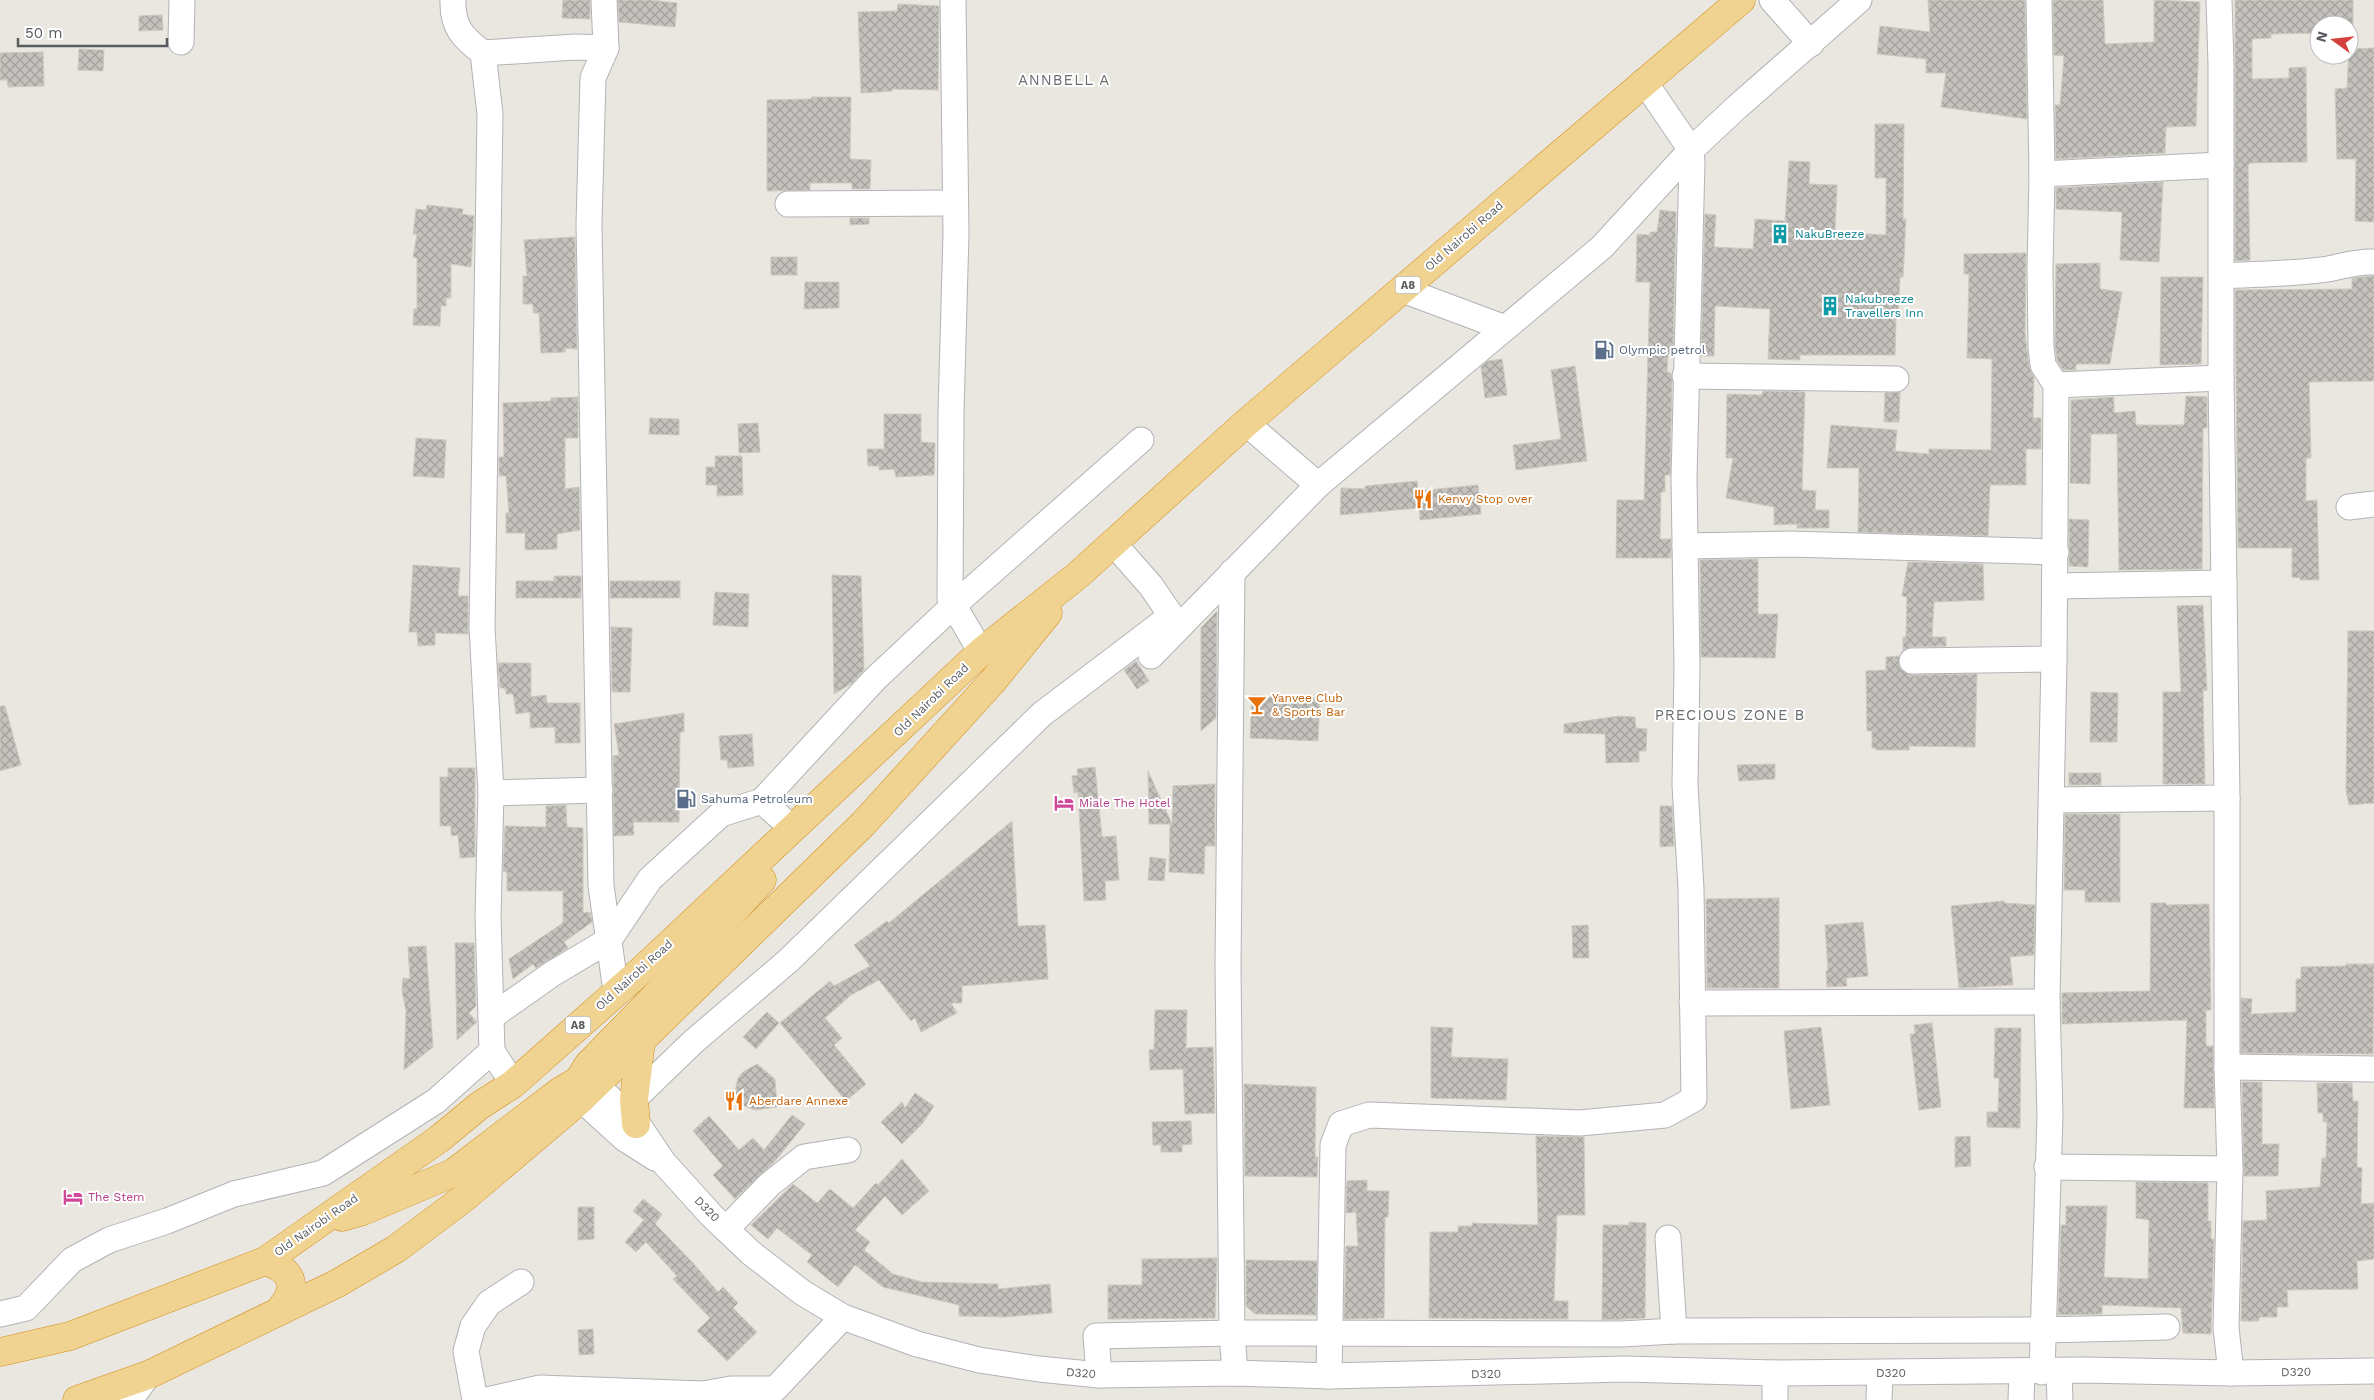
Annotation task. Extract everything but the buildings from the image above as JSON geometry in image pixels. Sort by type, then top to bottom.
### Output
[{"type":"highway","name":"Old Nairobi Road","points":[[0,1352],[70,1336],[265,1261],[439,1139],[479,1106],[513,1084],[838,788],[981,652],[1078,575],[1246,423],[1741,0]]},
{"type":"highway","name":"Old Nairobi Road","points":[[77,1400],[148,1375],[336,1284],[396,1250],[464,1198],[585,1088],[641,1041],[864,824],[992,682],[1078,575]]},
{"type":"highway","points":[[317,1225],[363,1211],[453,1173],[559,1092],[585,1088],[598,1054],[668,983],[758,885],[838,788]]},
{"type":"highway","points":[[635,1111],[641,1041]]},
{"type":"highway","points":[[265,1261],[279,1266],[290,1278],[292,1286],[289,1297],[278,1312]]},
{"type":"street","points":[[180,42],[182,0]]},
{"type":"street","points":[[453,0],[453,17],[467,41],[483,53],[575,47],[606,48]]},
{"type":"street","points":[[604,0],[606,48],[593,78],[589,224],[601,886],[616,991]]},
{"type":"street","points":[[953,0],[955,203],[950,599],[981,652]]},
{"type":"street","points":[[1772,0],[1811,44]]},
{"type":"street","points":[[635,1111],[693,1042],[788,961],[1042,714],[1175,622],[1232,572],[1318,485],[1602,247],[1691,150],[1737,106],[1811,44],[1859,0]]},
{"type":"street","points":[[2021,1400],[2041,1372],[2044,1330],[2047,1167],[2050,1114],[2047,1002],[2056,552],[2056,385],[2043,366],[2041,347],[2042,174],[2039,0]]},
{"type":"street","points":[[2218,0],[2222,165],[2221,378],[2227,798],[2226,1067],[2230,1169],[2226,1328],[2231,1373]]},
{"type":"street","points":[[483,53],[490,114],[482,627],[491,793],[488,917],[492,1051],[513,1084]]},
{"type":"street","points":[[1329,1376],[1333,1145],[1341,1124],[1369,1115],[1580,1123],[1665,1115],[1694,1100],[1691,889],[1686,785],[1685,376],[1692,177],[1691,150],[1644,81]]},
{"type":"street","points":[[2042,174],[2222,165]]},
{"type":"street","points":[[788,204],[955,203]]},
{"type":"street","points":[[2222,276],[2293,272],[2329,268],[2358,261],[2374,262]]},
{"type":"street","points":[[1403,290],[1504,328]]},
{"type":"street","points":[[1685,376],[1896,379]]},
{"type":"street","points":[[2056,385],[2221,378]]},
{"type":"street","points":[[1246,423],[1318,485]]},
{"type":"street","points":[[491,1017],[552,974],[609,940],[650,879],[721,814],[762,801],[875,679],[954,606],[1141,440]]},
{"type":"street","points":[[2349,507],[2374,504]]},
{"type":"street","points":[[1114,544],[1151,586],[1175,622]]},
{"type":"street","points":[[1686,546],[1791,544],[2056,552]]},
{"type":"street","points":[[1232,572],[1228,966],[1232,1333],[1235,1373]]},
{"type":"street","points":[[2055,586],[2224,583]]},
{"type":"street","points":[[1150,656],[1175,622]]},
{"type":"street","points":[[1912,661],[2054,660]]},
{"type":"street","points":[[491,793],[600,790]]},
{"type":"street","points":[[2052,800],[2227,798]]},
{"type":"street","points":[[762,801],[793,829]]},
{"type":"street","points":[[1692,1004],[2047,1002]]},
{"type":"street","points":[[0,1314],[26,1308],[72,1260],[109,1240],[167,1221],[234,1194],[323,1173],[436,1101],[492,1051]]},
{"type":"street","points":[[2226,1067],[2374,1069]]},
{"type":"street","name":"D320","points":[[585,1088],[635,1111],[664,1163],[751,1253],[803,1293],[843,1317],[916,1344],[979,1360],[1099,1375],[1235,1373],[1329,1376],[1497,1374],[1625,1369],[1775,1373],[2231,1373],[2374,1371]]},
{"type":"street","name":"D320","points":[[585,1088],[625,1139],[664,1163]]},
{"type":"street","points":[[726,1229],[770,1184],[804,1157],[848,1150]]},
{"type":"street","points":[[2047,1167],[2230,1169]]},
{"type":"street","points":[[1668,1238],[1674,1331]]},
{"type":"street","points":[[475,1400],[466,1351],[473,1326],[489,1302],[521,1282]]},
{"type":"street","points":[[487,1400],[540,1388],[658,1396],[702,1394],[731,1389],[775,1389],[843,1317]]},
{"type":"street","points":[[1099,1375],[1096,1336],[1232,1333],[1622,1334],[1733,1330],[2044,1330],[2167,1327]]},
{"type":"street","points":[[1733,1330],[1734,1372]]},
{"type":"street","points":[[1622,1334],[1625,1369]]},
{"type":"street","points":[[1494,1335],[1497,1374]]},
{"type":"street","points":[[2041,1372],[2060,1400]]},
{"type":"street","points":[[1775,1373],[1775,1400]]},
{"type":"street","points":[[1879,1400],[1880,1373]]},
{"type":"street","points":[[130,1400],[148,1375]]},
{"type":"place","name":"NakuBreeze","points":[[1780,234]]},
{"type":"place","name":"Nakubreeze Travellers Inn","points":[[1830,306]]},
{"type":"place","name":"Olympic petrol","points":[[1604,350]]},
{"type":"place","name":"Kenvy Stop over","points":[[1423,499]]},
{"type":"place","name":"Yanvee Club & Sports Bar","points":[[1257,705]]},
{"type":"place","name":"Sahuma Petroleum","points":[[686,799]]},
{"type":"place","name":"Miale The Hotel","points":[[1064,803]]},
{"type":"place","name":"Aberdare Annexe","points":[[734,1101]]},
{"type":"place","name":"The Stem","points":[[73,1197]]},
{"type":"district","name":"ANNBELL A","points":[[1064,80]]},
{"type":"district","name":"PRECIOUS ZONE B","points":[[1730,715]]}]
